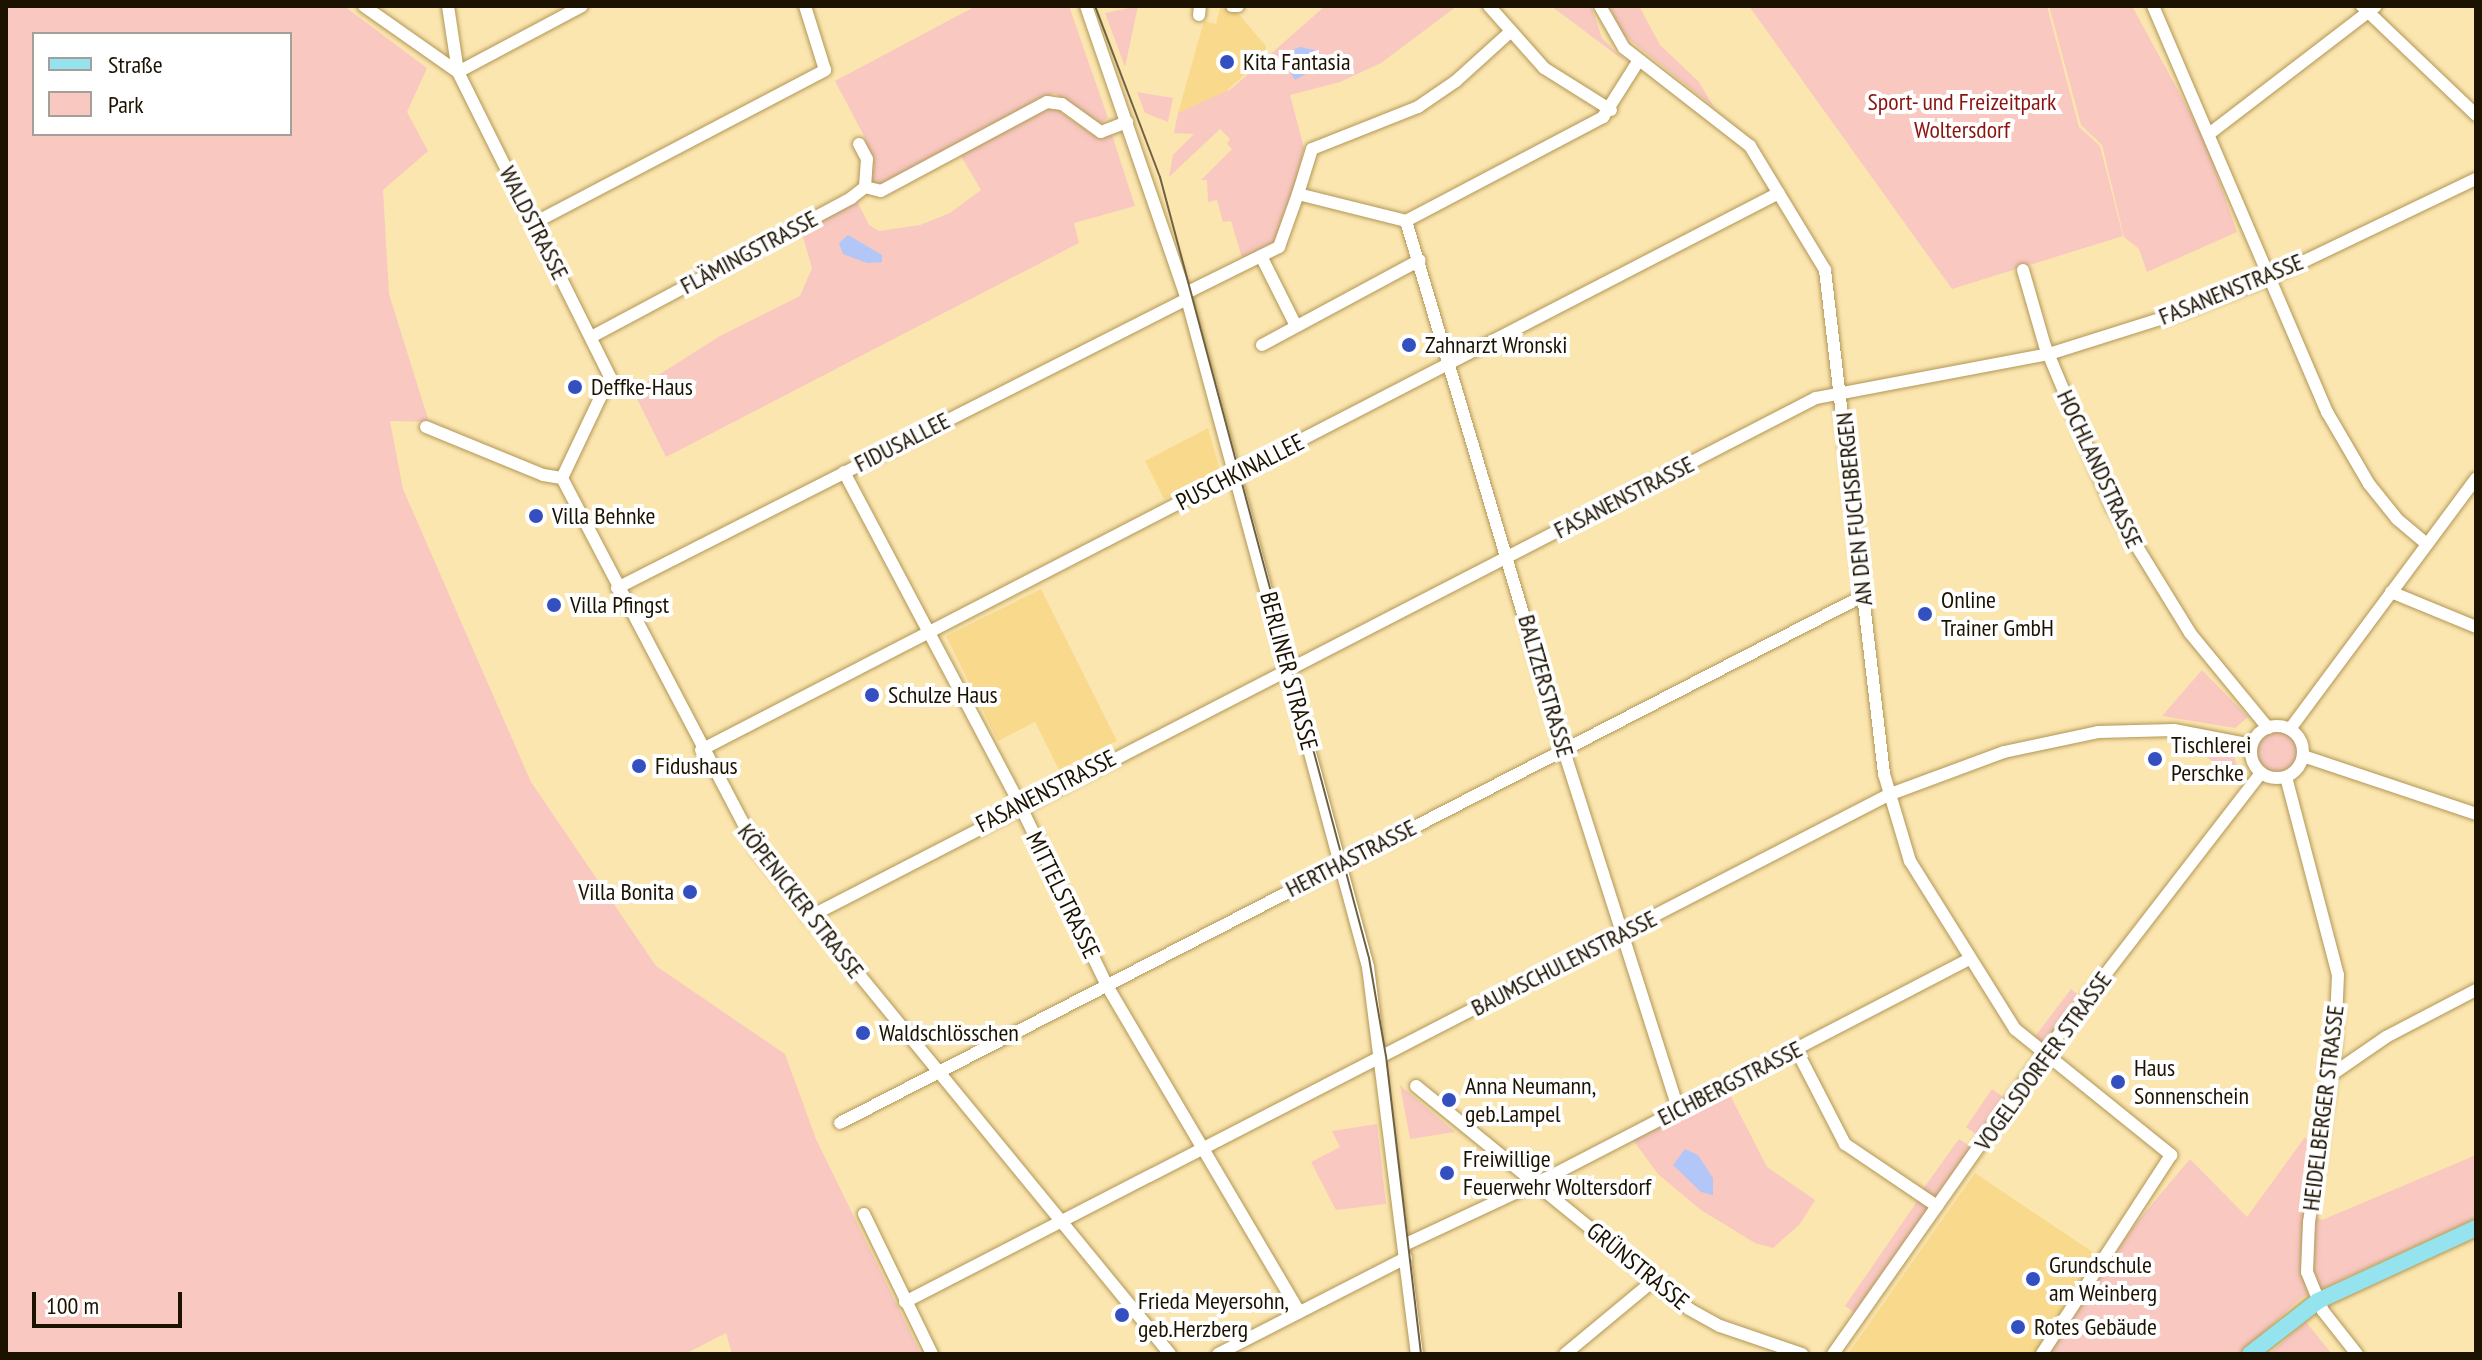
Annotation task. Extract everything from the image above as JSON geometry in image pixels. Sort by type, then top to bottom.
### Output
[{"type":"main road","points":[[2250,1354],[2318,1301],[2476,1228]]},
{"type":"street","name":"WALDSTRASSE","points":[[364,6],[458,72],[593,336],[610,377],[562,478]]},
{"type":"street","points":[[448,6],[458,72],[582,6]]},
{"type":"street","points":[[534,223],[825,70],[805,6]]},
{"type":"street","name":"BERLINER STRASSE","points":[[1086,6],[1186,296],[1371,980],[1417,1354]]},
{"type":"street","points":[[1489,6],[1509,33],[1544,68],[1611,110]]},
{"type":"street","name":"AN DEN FUCHSBERGEN","points":[[1600,6],[1612,32],[1639,60],[1739,135],[1779,193],[1825,270],[1843,396],[1863,596],[1888,795],[1910,861],[2015,1029],[2043,1055],[2171,1155],[2042,1354]]},
{"type":"street","points":[[2153,6],[2267,279],[2347,450],[2397,519],[2427,544]]},
{"type":"street","points":[[2209,134],[2369,8],[2476,115]]},
{"type":"street","name":"FIDUSALLEE","points":[[617,588],[1261,256],[1285,241],[1312,149],[1418,107],[1456,81],[1509,33]]},
{"type":"street","points":[[1298,194],[1406,221],[1611,110],[1639,60]]},
{"type":"street","name":"FLÄMINGSTRASSE","points":[[593,336],[865,187],[881,191],[1047,102],[1062,104],[1101,132],[1127,122]]},
{"type":"street","points":[[859,144],[867,159],[865,187]]},
{"type":"street","name":"FASANENSTRASSE","points":[[809,917],[1020,805],[1816,398],[1843,396],[2049,354],[2267,279],[2476,179]]},
{"type":"street","name":"PUSCHKINALLEE","points":[[701,750],[1779,193]]},
{"type":"street","points":[[1262,345],[1420,260],[1406,221]]},
{"type":"street","points":[[1261,256],[1296,326]]},
{"type":"street","name":"BALTZERSTRASSE","points":[[1420,260],[1563,748],[1678,1109]]},
{"type":"street","name":"HOCHLANDSTRASSE","points":[[2023,270],[2049,354],[2107,494],[2144,565],[2190,633],[2268,728]]},
{"type":"street","points":[[426,427],[543,475],[562,478]]},
{"type":"street","name":"MITTELSTRASSE","points":[[844,472],[926,634],[1020,805],[1106,984],[1298,1310]]},
{"type":"street","name":"KÖPENICKER STRASSE","points":[[562,478],[749,839],[1058,1223],[1170,1354]]},
{"type":"street","points":[[2290,729],[2476,479]]},
{"type":"street","points":[[2391,592],[2476,627]]},
{"type":"street","name":"HERTHASTRASSE","points":[[840,1123],[1863,596]]},
{"type":"street","points":[[2268,728],[2290,729],[2300,740],[2303,756],[2286,777],[2261,773],[2252,760],[2252,745],[2268,728]]},
{"type":"street","name":"BAUMSCHULENSTRASSE","points":[[905,1302],[1888,795],[2004,752],[2098,732],[2174,730],[2252,745]]},
{"type":"street","points":[[2303,756],[2476,814]]},
{"type":"street","name":"VOGELSDORFER STRASSE","points":[[1833,1354],[2043,1055],[2261,773]]},
{"type":"street","name":"HEIDELBERGER STRASSE","points":[[2286,777],[2338,975],[2331,1075],[2309,1222],[2307,1272],[2318,1301]]},
{"type":"street","name":"EICHBERGSTRASSE","points":[[1404,1245],[1536,1183],[1969,959]]},
{"type":"street","points":[[2331,1075],[2386,1037],[2476,990]]},
{"type":"street","points":[[1796,1049],[1845,1144],[1937,1206]]},
{"type":"street","name":"GRÜNSTRASSE","points":[[1416,1086],[1654,1280],[1720,1326],[1802,1354]]},
{"type":"street","points":[[864,1214],[932,1354]]},
{"type":"street","points":[[1218,1354],[1298,1310],[1406,1258]]},
{"type":"street","points":[[1565,1354],[1654,1280]]},
{"type":"street","points":[[2318,1301],[2357,1354]]},
{"type":"shaded area","name":"Kita Fantasia","points":[[1220,8],[1238,13],[1266,46],[1266,55],[1221,96],[1178,113],[1204,21],[1216,24]]},
{"type":"shaded area","points":[[1208,428],[1220,470],[1164,499],[1145,461]]},
{"type":"shaded area","points":[[1041,589],[1117,741],[1059,770],[1035,722],[998,741],[946,636]]},
{"type":"shaded area","points":[[1975,1173],[2097,1255],[2034,1354],[1848,1354]]},
{"type":"green space","points":[[6,6],[344,6],[427,68],[407,112],[428,151],[383,190],[389,294],[429,422],[390,421],[403,489],[531,782],[656,966],[785,1054],[816,1139],[921,1354],[732,1354],[726,1333],[685,1354],[6,1354]]},
{"type":"green space","points":[[976,6],[1069,6],[1108,118],[1099,124],[1055,93],[884,184],[870,183],[871,159],[863,134],[835,81]]},
{"type":"green space","points":[[1138,6],[1125,67],[1105,13]]},
{"type":"green space","points":[[1325,6],[1457,6],[1381,63],[1340,82],[1290,95],[1304,148],[1296,181],[1277,240],[1242,258],[1231,221],[1223,222],[1217,200],[1208,202],[1207,180],[1201,180],[1232,149],[1227,144],[1230,139],[1220,129],[1169,177],[1173,155],[1194,134],[1174,133],[1178,113],[1231,89]]},
{"type":"green space","points":[[1551,6],[1591,6],[1602,38],[1626,62]]},
{"type":"green space","points":[[1610,6],[1639,6],[1660,45],[1699,82],[1714,107],[1621,33]]},
{"type":"green space","name":"Sport- und Freizeitpark Woltersdorf","points":[[1749,6],[2047,6],[2079,127],[2100,146],[2123,236],[1952,289]]},
{"type":"green space","points":[[2049,6],[2132,6],[2205,140],[2237,232],[2147,272],[2139,249],[2124,237],[2102,145],[2081,125]]},
{"type":"green space","points":[[1137,92],[1173,98],[1168,122],[1145,113]]},
{"type":"green space","points":[[1049,104],[1092,134],[1111,132],[1135,206],[1074,223],[1079,243],[666,457],[633,391],[720,336],[800,296],[812,268],[801,230],[857,201],[869,225],[879,231],[920,225],[950,213],[981,190],[958,151]]},
{"type":"green space","points":[[2202,670],[2248,717],[2235,728],[2162,716]]},
{"type":"green space","points":[[2277,732],[2291,738],[2297,752],[2291,766],[2277,772],[2263,766],[2257,752],[2263,738]]},
{"type":"green space","points":[[2195,739],[2232,749],[2238,769],[2233,777],[2192,746]]},
{"type":"green space","points":[[2071,989],[2081,997],[2044,1043],[2033,1039]]},
{"type":"green space","points":[[1400,1085],[1455,1132],[1410,1139]]},
{"type":"green space","points":[[1992,1089],[2006,1099],[1980,1137],[1966,1127]]},
{"type":"green space","points":[[1728,1091],[1767,1167],[1815,1200],[1800,1224],[1773,1248],[1755,1243],[1701,1210],[1658,1174],[1633,1140]]},
{"type":"green space","points":[[1377,1124],[1386,1204],[1336,1210],[1311,1162],[1340,1147],[1332,1131]]},
{"type":"green space","points":[[2305,1137],[2315,1150],[2303,1212],[2322,1220],[2476,1155],[2476,1218],[2301,1298],[2240,1354],[2049,1354],[2133,1227],[2190,1159],[2247,1217]]},
{"type":"green space","points":[[1959,1139],[1973,1148],[1937,1199],[1923,1189]]},
{"type":"green space","points":[[1918,1200],[1929,1208],[1857,1314],[1845,1306]]},
{"type":"green space","points":[[2306,1322],[2332,1354],[2269,1354]]},
{"type":"water","points":[[1300,47],[1319,51],[1315,69],[1295,80],[1285,64],[1288,52]]},
{"type":"water","points":[[848,235],[882,255],[882,262],[867,263],[843,254],[839,243]]},
{"type":"water","points":[[1685,1149],[1698,1155],[1713,1178],[1713,1195],[1701,1192],[1673,1165]]},
{"type":"tram line","points":[[1095,6],[1160,177],[1369,958],[1386,1056],[1421,1354]]},
{"type":"place","name":"Kita Fantasia","points":[[1227,62]]},
{"type":"place","name":"Zahnarzt Wronski","points":[[1409,345]]},
{"type":"place","name":"Deffke-Haus","points":[[575,387]]},
{"type":"place","name":"Villa Behnke","points":[[536,516]]},
{"type":"place","name":"Villa Pfingst","points":[[554,605]]},
{"type":"place","name":"Online Trainer GmbH","points":[[1925,614]]},
{"type":"place","name":"Schulze Haus","points":[[872,695]]},
{"type":"place","name":"Tischlerei Perschke","points":[[2155,759]]},
{"type":"place","name":"Fidushaus","points":[[639,766]]},
{"type":"place","name":"Villa Bonita","points":[[690,892]]},
{"type":"place","name":"Waldschlösschen","points":[[863,1033]]},
{"type":"place","name":"Haus Sonnenschein","points":[[2118,1082]]},
{"type":"place","name":"Anna Neumann, geb.Lampel","points":[[1449,1100]]},
{"type":"place","name":"Freiwillige Feuerwehr Woltersdorf","points":[[1447,1173]]},
{"type":"place","name":"Grundschule am Weinberg","points":[[2033,1279]]},
{"type":"place","name":"Frieda Meyersohn, geb.Herzberg","points":[[1122,1315]]},
{"type":"place","name":"Rotes Gebäude","points":[[2018,1327]]}]
